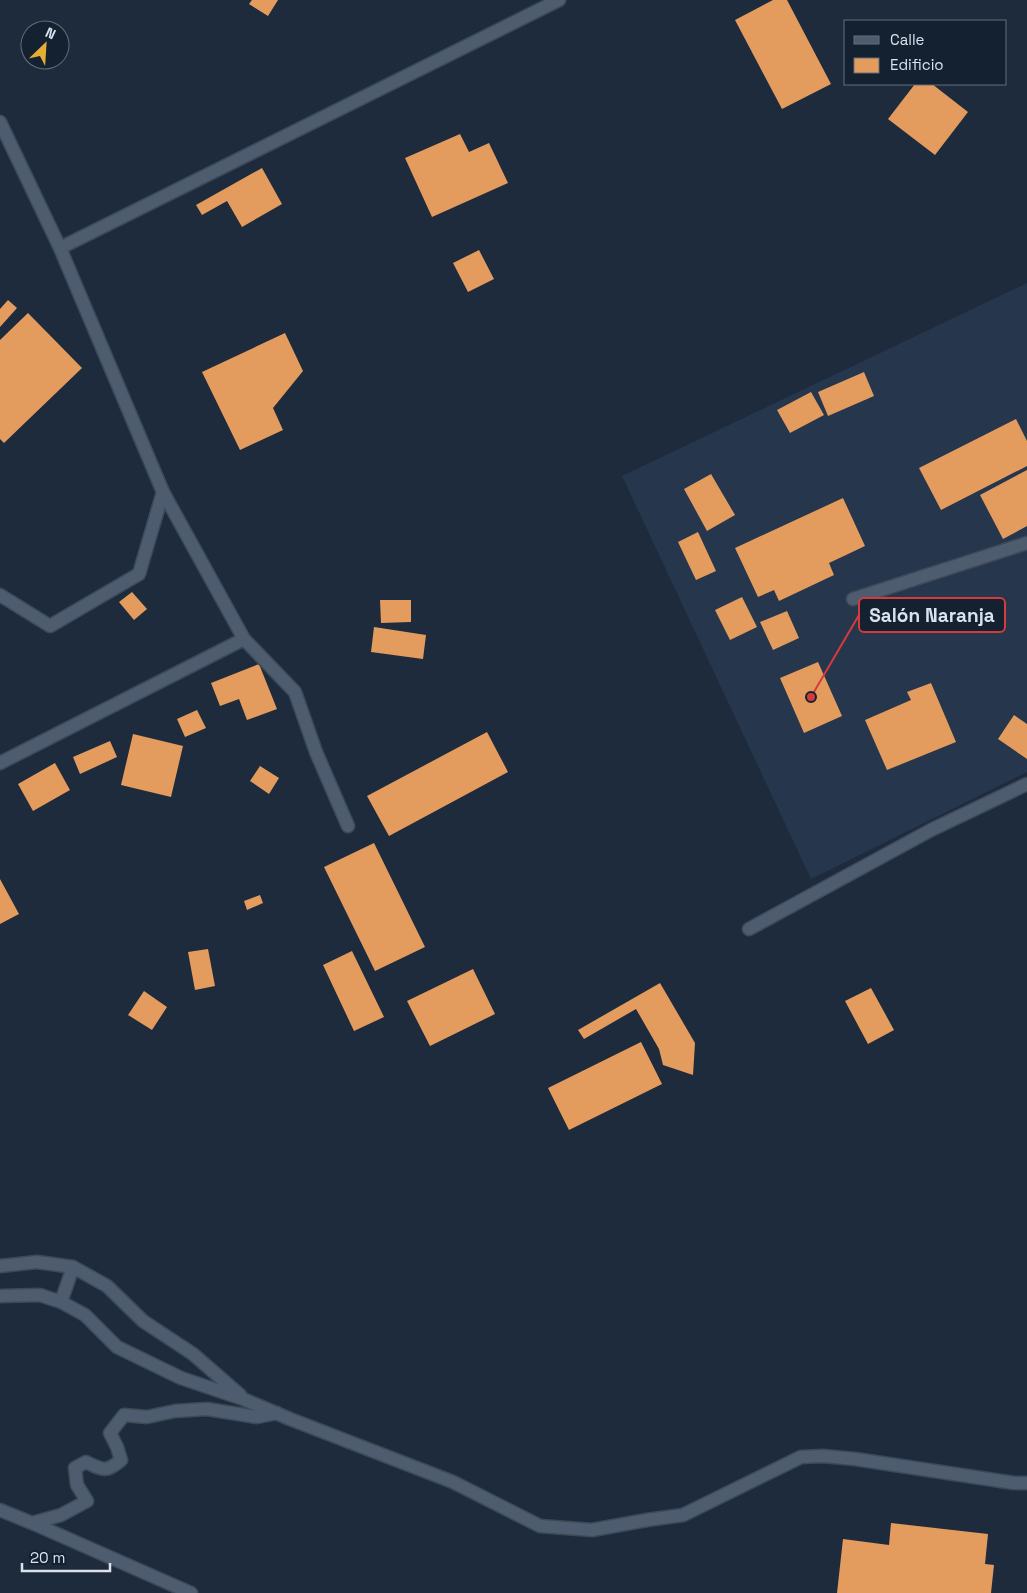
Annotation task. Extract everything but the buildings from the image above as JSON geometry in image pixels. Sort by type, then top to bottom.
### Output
[{"type":"street","points":[[60,248],[559,0]]},
{"type":"street","points":[[0,122],[60,248],[162,492],[244,639],[295,692],[316,752],[348,826]]},
{"type":"street","points":[[0,595],[50,626],[138,574],[162,492]]},
{"type":"street","points":[[853,599],[1027,543]]},
{"type":"street","points":[[0,763],[244,639]]},
{"type":"street","points":[[749,929],[931,830],[1027,784]]},
{"type":"street","points":[[0,1266],[37,1262],[73,1267],[107,1286],[143,1321],[193,1354],[244,1399]]},
{"type":"street","points":[[61,1302],[73,1267]]},
{"type":"street","points":[[0,1296],[40,1295],[61,1302],[85,1316],[117,1347],[181,1378],[244,1399],[453,1482],[540,1526],[592,1530],[683,1515],[801,1457],[823,1456],[855,1459],[1014,1483],[1027,1482]]},
{"type":"street","points":[[32,1523],[61,1515],[87,1501],[77,1485],[75,1468],[86,1462],[100,1469],[111,1468],[121,1460],[110,1433],[124,1415],[147,1417],[175,1411],[206,1409],[257,1417],[277,1413]]},
{"type":"street","points":[[0,1510],[191,1593]]},
{"type":"shaded area","points":[[1027,283],[1027,772],[811,879],[622,476]]},
{"type":"place","name":"Salón Naranja","points":[[811,697]]}]
